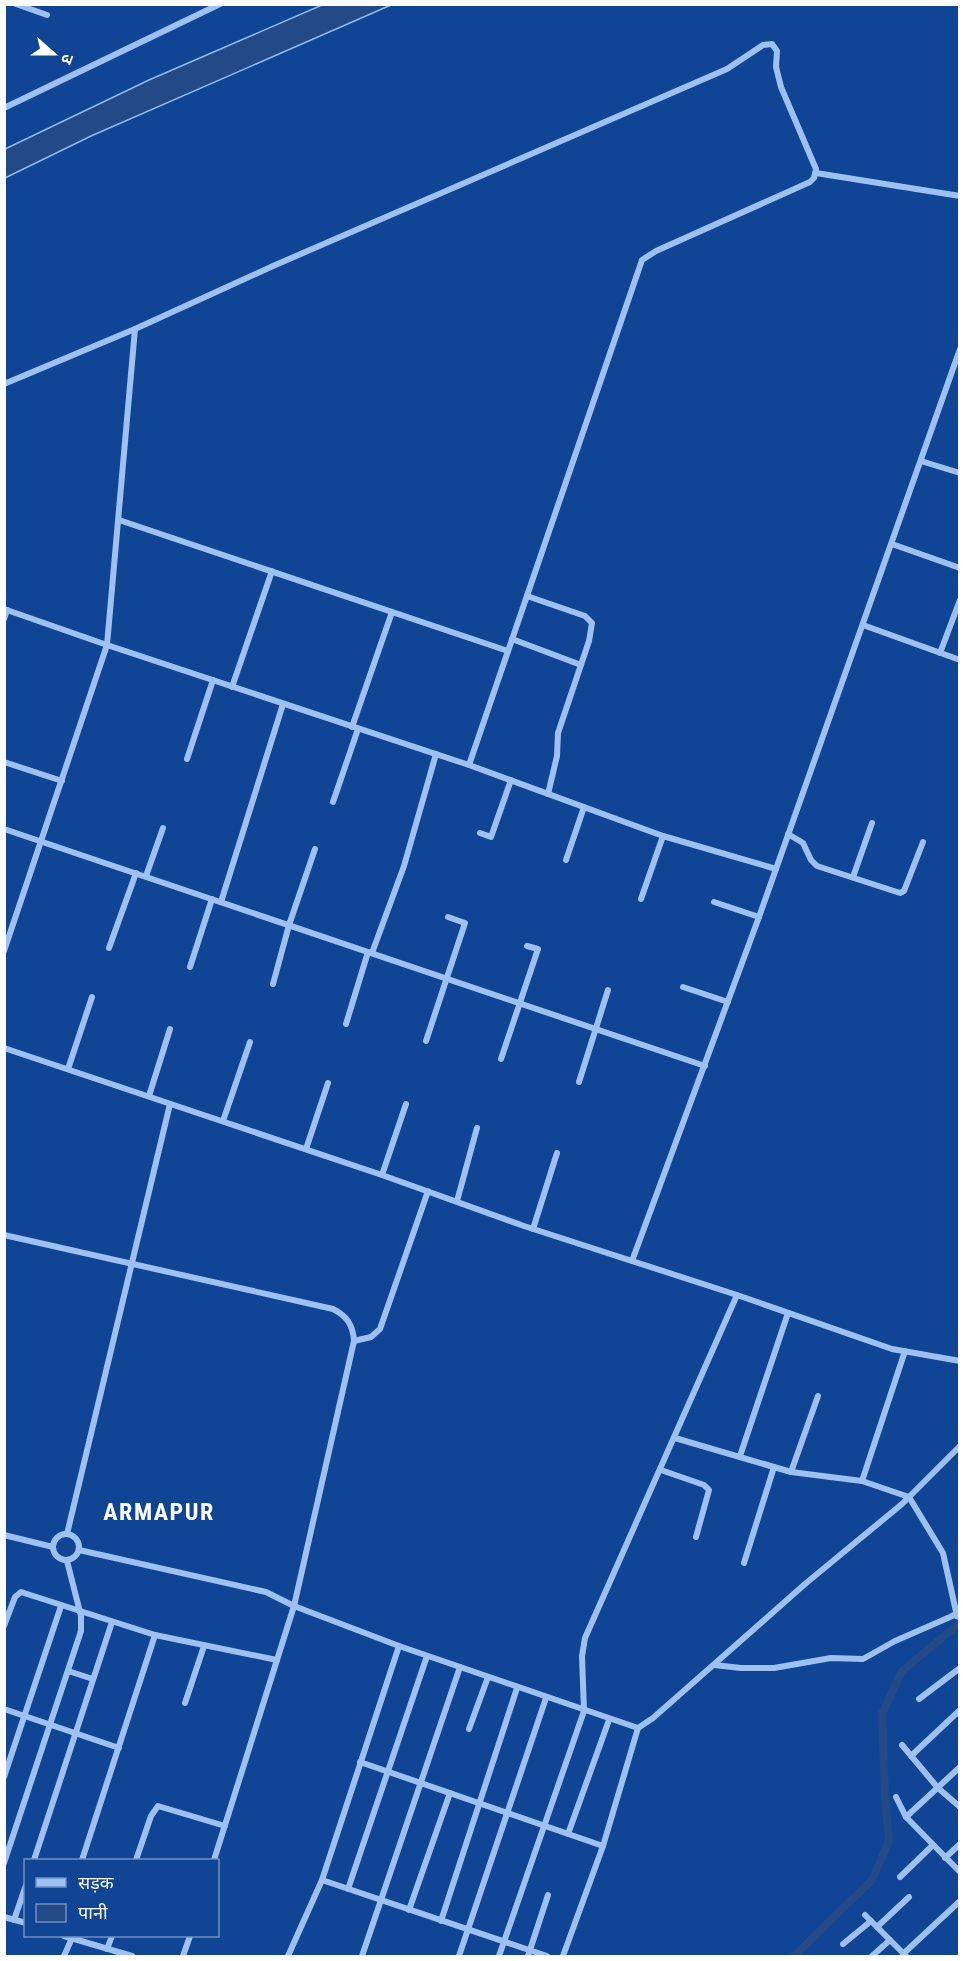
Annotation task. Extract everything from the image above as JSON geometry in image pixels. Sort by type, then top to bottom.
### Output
[{"type":"street","points":[[16,4],[47,15]]},
{"type":"street","points":[[4,108],[220,4]]},
{"type":"street","points":[[4,384],[135,330],[273,266],[727,69],[766,43],[772,44],[777,51],[776,68],[781,87],[816,173]]},
{"type":"street","points":[[816,173],[960,196]]},
{"type":"street","points":[[469,765],[642,260],[656,251],[810,182],[816,173]]},
{"type":"street","points":[[4,951],[107,645],[135,330]]},
{"type":"street","points":[[632,1261],[705,1066],[921,461],[956,370],[960,349]]},
{"type":"street","points":[[921,461],[960,473]]},
{"type":"street","points":[[119,520],[508,651]]},
{"type":"street","points":[[892,544],[960,568]]},
{"type":"street","points":[[232,687],[272,571]]},
{"type":"street","points":[[526,596],[589,619],[592,627],[558,733],[557,756],[548,794]]},
{"type":"street","points":[[940,653],[960,600]]},
{"type":"street","points":[[4,619],[6,609],[213,681],[469,765],[663,836],[776,869]]},
{"type":"street","points":[[333,802],[392,612]]},
{"type":"street","points":[[863,625],[960,660]]},
{"type":"street","points":[[512,639],[581,665]]},
{"type":"street","points":[[187,759],[213,681]]},
{"type":"street","points":[[221,902],[283,704]]},
{"type":"street","points":[[346,1024],[370,953],[404,866],[436,754]]},
{"type":"street","points":[[4,762],[62,781]]},
{"type":"street","points":[[480,833],[491,837],[511,780]]},
{"type":"street","points":[[566,860],[584,807]]},
{"type":"street","points":[[854,877],[872,823]]},
{"type":"street","points":[[146,876],[163,828]]},
{"type":"street","points":[[4,829],[705,1066]]},
{"type":"street","points":[[789,834],[804,843],[813,863],[902,892],[923,842]]},
{"type":"street","points":[[641,899],[663,836]]},
{"type":"street","points":[[273,984],[289,925],[315,849]]},
{"type":"street","points":[[109,948],[136,873]]},
{"type":"street","points":[[190,968],[212,899]]},
{"type":"street","points":[[714,902],[759,917]]},
{"type":"street","points":[[426,1041],[465,923],[448,917]]},
{"type":"street","points":[[501,1059],[538,949],[527,946]]},
{"type":"street","points":[[683,987],[728,1002]]},
{"type":"street","points":[[579,1082],[608,990]]},
{"type":"street","points":[[68,1069],[92,997]]},
{"type":"street","points":[[149,1096],[170,1029]]},
{"type":"street","points":[[223,1121],[250,1042]]},
{"type":"street","points":[[4,1048],[892,1349],[960,1361]]},
{"type":"street","points":[[306,1149],[328,1083]]},
{"type":"street","points":[[67,1534],[170,1104]]},
{"type":"street","points":[[382,1175],[406,1104]]},
{"type":"street","points":[[457,1201],[477,1128]]},
{"type":"street","points":[[533,1229],[557,1153]]},
{"type":"street","points":[[354,1341],[371,1337],[380,1329],[428,1191]]},
{"type":"street","points":[[4,1235],[333,1309],[345,1316],[352,1327],[354,1341],[294,1606],[214,1859]]},
{"type":"street","points":[[499,1956],[584,1711],[582,1656],[585,1638],[737,1295]]},
{"type":"street","points":[[740,1456],[788,1313]]},
{"type":"street","points":[[862,1481],[905,1351]]},
{"type":"street","points":[[791,1472],[818,1396]]},
{"type":"street","points":[[675,1438],[791,1472],[862,1481],[909,1497],[943,1553],[958,1617],[950,1617],[895,1641],[863,1659],[831,1658],[774,1668],[714,1665]]},
{"type":"street","points":[[563,1956],[603,1846],[638,1728],[653,1718],[909,1497],[960,1446]]},
{"type":"street","points":[[744,1563],[774,1467]]},
{"type":"street","points":[[661,1470],[704,1485],[709,1490],[696,1537]]},
{"type":"street","points":[[67,1534],[78,1541],[79,1550],[75,1557],[67,1561],[56,1556],[53,1547],[59,1536],[67,1534]]},
{"type":"street","points":[[4,1535],[53,1547]]},
{"type":"street","points":[[79,1550],[266,1592],[294,1606],[399,1646],[609,1720],[638,1728]]},
{"type":"street","points":[[4,1863],[81,1631],[80,1612],[67,1561]]},
{"type":"street","points":[[4,1626],[15,1597],[21,1592],[155,1635],[277,1660]]},
{"type":"street","points":[[4,1777],[61,1606]]},
{"type":"street","points":[[34,1859],[112,1622]]},
{"type":"street","points":[[82,1859],[155,1635]]},
{"type":"street","points":[[185,1703],[204,1646]]},
{"type":"street","points":[[288,1956],[322,1880],[399,1646]]},
{"type":"street","points":[[348,1889],[427,1656]]},
{"type":"street","points":[[362,1956],[460,1667]]},
{"type":"street","points":[[920,1700],[960,1668]]},
{"type":"street","points":[[68,1671],[93,1679]]},
{"type":"street","points":[[469,1729],[488,1677]]},
{"type":"street","points":[[441,1921],[518,1688]]},
{"type":"street","points":[[459,1956],[546,1698]]},
{"type":"street","points":[[4,1709],[119,1748]]},
{"type":"street","points":[[911,1756],[960,1710]]},
{"type":"street","points":[[568,1834],[609,1720]]},
{"type":"street","points":[[902,1745],[938,1788],[960,1808]]},
{"type":"street","points":[[360,1762],[603,1846]]},
{"type":"street","points":[[906,1817],[960,1767]]},
{"type":"street","points":[[409,1910],[450,1793]]},
{"type":"street","points":[[896,1797],[906,1817],[960,1872]]},
{"type":"street","points":[[136,1859],[151,1816],[158,1806],[225,1826]]},
{"type":"street","points":[[945,1858],[960,1844]]},
{"type":"street","points":[[900,1877],[933,1845]]},
{"type":"street","points":[[322,1880],[504,1942],[529,1954],[546,1956]]},
{"type":"street","points":[[14,1920],[24,1891]]},
{"type":"street","points":[[529,1954],[548,1895]]},
{"type":"street","points":[[877,1927],[909,1897]]},
{"type":"street","points":[[865,1915],[905,1955],[960,1901]]},
{"type":"street","points":[[4,1917],[24,1922]]},
{"type":"street","points":[[843,1944],[871,1921]]},
{"type":"street","points":[[107,1949],[110,1937]]},
{"type":"street","points":[[183,1956],[189,1937]]},
{"type":"street","points":[[64,1956],[72,1938],[132,1956]]},
{"type":"street","points":[[872,1956],[890,1940]]},
{"type":"water","points":[[322,5],[391,5],[91,136],[5,178],[5,149],[149,80]]},
{"type":"waterway","points":[[794,1956],[872,1880],[889,1841],[882,1714],[902,1671],[960,1623]]},
{"type":"district","name":"ARMAPUR","points":[[159,1512]]}]
